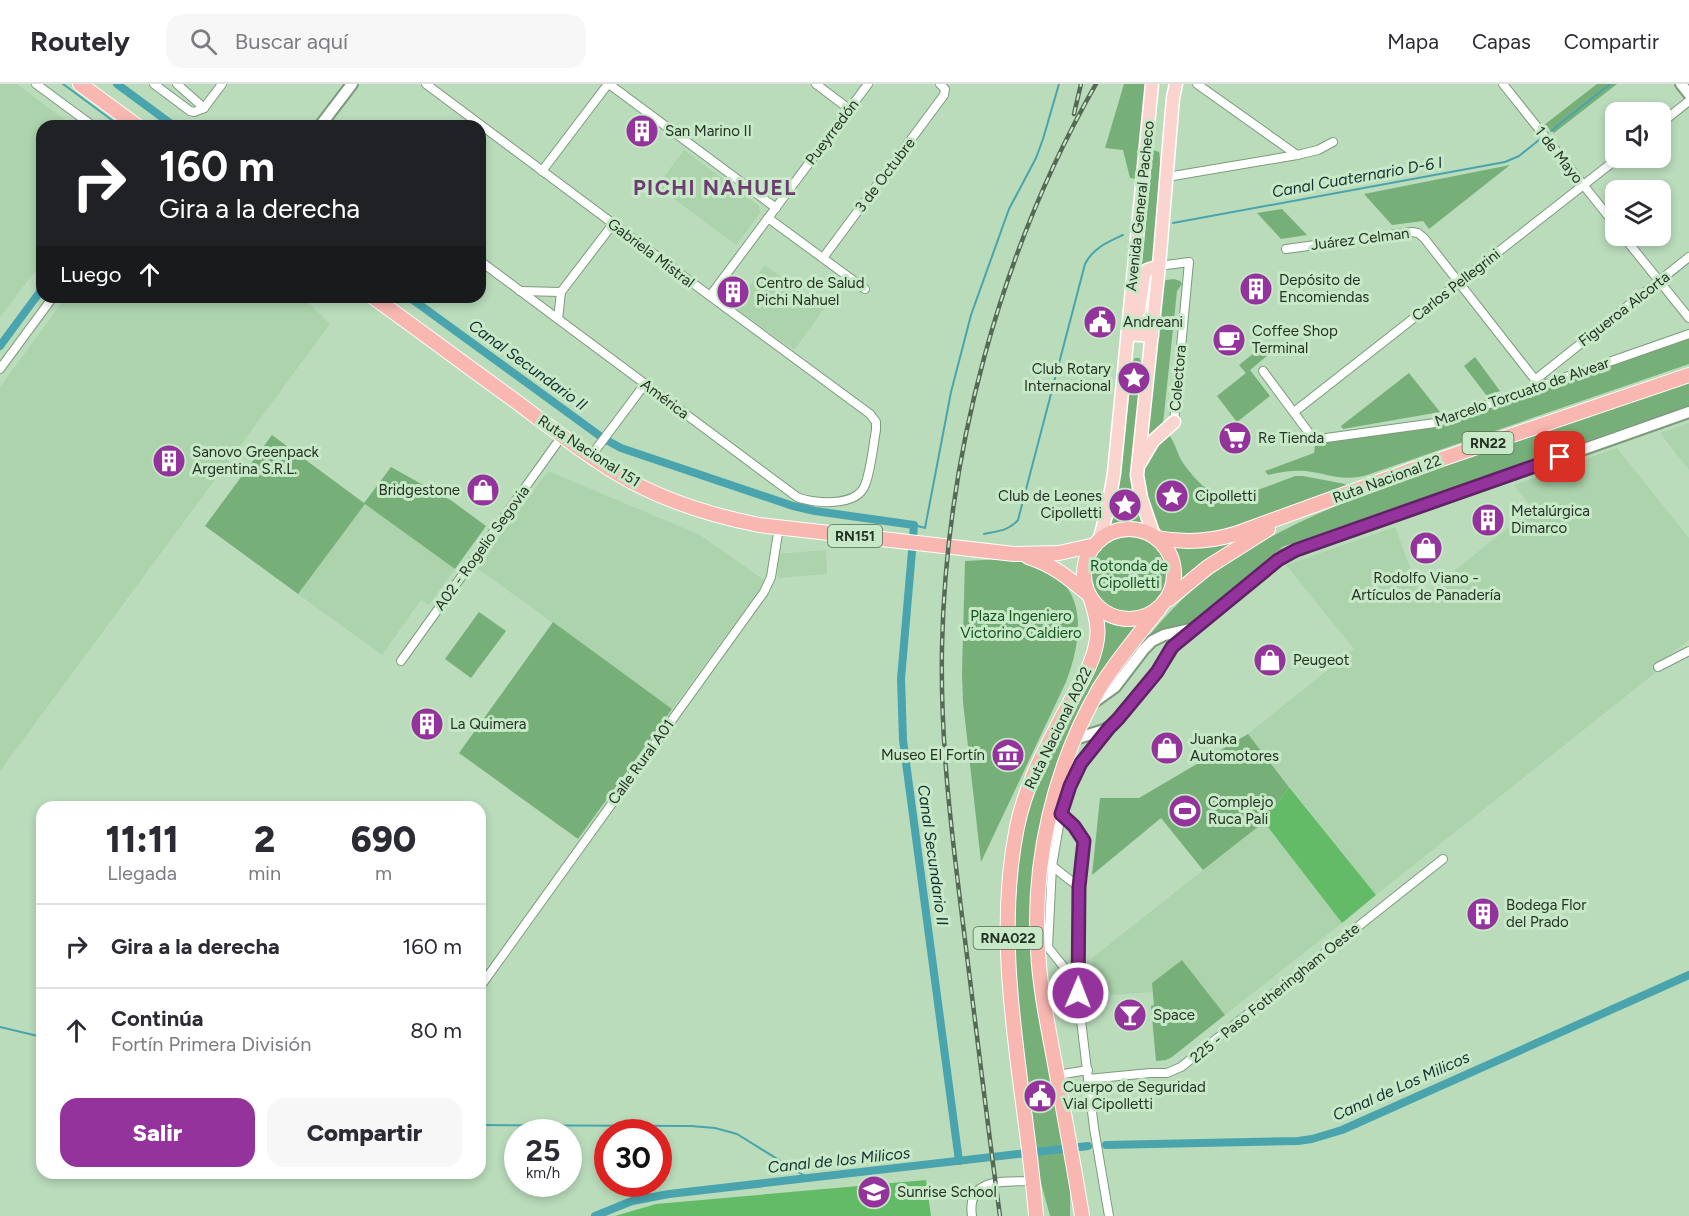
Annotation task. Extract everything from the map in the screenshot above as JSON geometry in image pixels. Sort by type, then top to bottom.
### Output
[{"type":"highway","points":[[80,84],[129,120]]},
{"type":"highway","name":"Ruta Nacional 151","points":[[382,303],[591,456],[633,482],[675,502],[724,518],[778,527],[1014,554],[1059,553],[1097,543]]},
{"type":"highway","name":"Ruta Nacional 22","points":[[1156,537],[1190,542],[1214,540],[1235,534],[1414,468],[1687,375]]},
{"type":"highway","name":"Ruta Nacional 22","points":[[1162,606],[1184,586],[1222,558],[1296,513]]},
{"type":"highway","name":"RN22","points":[[1097,543],[1121,529],[1138,530],[1156,537]]},
{"type":"highway","points":[[1156,537],[1172,557],[1175,573],[1172,589],[1162,606]]},
{"type":"highway","points":[[1090,597],[1086,588],[1084,571],[1089,554],[1097,543]]},
{"type":"highway","name":"Ruta Nacional 151","points":[[1014,554],[1050,566],[1069,578],[1090,597]]},
{"type":"highway","name":"RN22","points":[[1090,597],[1103,611],[1119,618],[1144,617],[1162,606]]},
{"type":"highway","name":"Ruta Nacional A022","points":[[1036,1216],[1009,985],[1009,912],[1013,848],[1020,813],[1032,777],[1085,674],[1094,651],[1098,629],[1090,597]]},
{"type":"highway","name":"Ruta Nacional A022","points":[[1082,1216],[1044,1004],[1037,934],[1039,878],[1045,838],[1057,789],[1075,739],[1092,704],[1116,665],[1162,606]]},
{"type":"highway","points":[[1033,1176],[1045,1216]]},
{"type":"highway","points":[[1075,1216],[1076,1179]]},
{"type":"main road","name":"Avenida General Pacheco","points":[[1097,543],[1108,508],[1113,479],[1152,84]]},
{"type":"main road","name":"Avenida General Pacheco","points":[[1156,537],[1141,498],[1137,476],[1176,84]]},
{"type":"main road","points":[[1148,132],[1170,133]]},
{"type":"main road","points":[[1152,336],[1128,334],[1139,310],[1144,275],[1149,269],[1159,266]]},
{"type":"main road","points":[[1137,476],[1149,446],[1174,422]]},
{"type":"street","points":[[36,84],[85,120]]},
{"type":"street","points":[[154,84],[194,112],[204,108],[222,84]]},
{"type":"street","points":[[177,84],[204,108]]},
{"type":"street","points":[[325,120],[352,84]]},
{"type":"street","name":"Gabriela Mistral","points":[[426,84],[474,120]]},
{"type":"street","points":[[542,171],[609,84],[776,208]]},
{"type":"street","points":[[816,84],[849,109]]},
{"type":"street","name":"Pueyrredón","points":[[710,296],[868,84]]},
{"type":"street","points":[[1197,84],[1297,155]]},
{"type":"street","name":"1 de Mayo","points":[[1503,84],[1605,212]]},
{"type":"street","points":[[1682,84],[1689,94]]},
{"type":"street","name":"3 de Octubre","points":[[823,258],[944,95],[943,87]]},
{"type":"street","points":[[1671,115],[1689,101]]},
{"type":"street","name":"Gabriela Mistral","points":[[486,129],[874,417],[876,430],[866,483],[861,491]]},
{"type":"street","points":[[1167,177],[1297,155],[1318,150],[1333,142]]},
{"type":"street","name":"Carlos Pellegrini","points":[[1294,412],[1605,168]]},
{"type":"street","points":[[768,218],[865,289]]},
{"type":"street","points":[[558,319],[561,292],[613,224]]},
{"type":"street","name":"Juárez Celman","points":[[1286,249],[1416,232],[1422,236],[1537,383]]},
{"type":"street","points":[[1631,246],[1689,318]]},
{"type":"street","name":"Figueroa Alcorta","points":[[1537,383],[1560,360],[1689,257]]},
{"type":"street","name":"Colectora","points":[[1159,266],[1189,262],[1174,422]]},
{"type":"street","name":"América","points":[[486,266],[797,497],[808,501],[837,502],[850,499],[861,491]]},
{"type":"street","points":[[520,291],[561,292]]},
{"type":"street","points":[[0,369],[49,303]]},
{"type":"street","name":"Marcelo Torcuato de Alvear","points":[[1294,412],[1315,439],[1435,423],[1537,383],[1567,377],[1689,334]]},
{"type":"street","points":[[1560,360],[1557,372],[1567,377]]},
{"type":"street","points":[[1263,371],[1294,412]]},
{"type":"street","points":[[591,456],[645,384]]},
{"type":"street","points":[[1048,947],[1052,866],[1061,814],[1070,786],[1081,763],[1157,672],[1176,643],[1278,560],[1290,553],[1689,412]]},
{"type":"street","name":"A02 - Rogelio Segovia","points":[[400,661],[562,436]]},
{"type":"street","name":"Calle Rural A01","points":[[486,979],[764,592],[771,577],[778,527]]},
{"type":"street","points":[[1092,704],[1115,687],[1148,645],[1164,635],[1194,628]]},
{"type":"street","points":[[1148,645],[1158,643],[1166,656]]},
{"type":"street","points":[[1659,667],[1689,651]]},
{"type":"street","points":[[1075,739],[1109,728]]},
{"type":"street","points":[[1061,814],[1074,826],[1084,841],[1079,887],[1078,993],[1094,1128],[1109,1216]]},
{"type":"street","name":"225 - Paso Fotheringham Oeste","points":[[1057,1075],[1167,1072],[1181,1067],[1443,859]]},
{"type":"street","points":[[1052,866],[1079,887]]},
{"type":"street","points":[[1037,934],[1071,976],[1078,993]]},
{"type":"street","points":[[972,1216],[971,1200],[980,1187],[1033,1176]]},
{"type":"shaded area","points":[[0,84],[17,84],[65,120],[36,120],[36,270],[0,317]]},
{"type":"shaded area","points":[[684,150],[759,206],[760,213],[736,245],[657,186]]},
{"type":"shaded area","points":[[765,265],[824,309],[794,350],[734,307]]},
{"type":"shaded area","points":[[62,303],[309,303],[330,324],[0,771],[0,387]]},
{"type":"shaded area","points":[[1689,423],[1689,470],[1660,433]]},
{"type":"shaded area","points":[[1617,448],[1689,538],[1689,640],[1657,665],[1660,669],[1376,895],[1248,734],[1354,649],[1286,565],[1395,527],[1421,597],[1532,509],[1514,485]]},
{"type":"shaded area","points":[[548,471],[700,535],[765,581],[672,709],[477,568]]},
{"type":"shaded area","points":[[365,503],[455,569],[429,605],[421,600],[382,655],[298,594]]},
{"type":"shaded area","points":[[826,550],[827,574],[778,578],[777,554]]},
{"type":"shaded area","points":[[1264,822],[1342,923],[1225,1015],[1182,960],[1152,983],[1153,992],[1111,995],[1093,969],[1092,958]]},
{"type":"green space","points":[[1124,84],[1148,84],[1138,179],[1130,178],[1123,150],[1105,148]]},
{"type":"green space","points":[[1597,84],[1617,84],[1554,133],[1544,125]]},
{"type":"green space","points":[[1153,150],[1159,152],[1160,163],[1154,255],[1153,260],[1139,275],[1151,153]]},
{"type":"green space","points":[[1510,165],[1429,229],[1423,221],[1392,225],[1364,194]]},
{"type":"green space","points":[[1282,209],[1307,235],[1281,239],[1257,213]]},
{"type":"green space","points":[[1174,279],[1182,284],[1177,291],[1163,424],[1144,448],[1163,283]]},
{"type":"green space","points":[[1689,337],[1689,364],[1364,476],[1341,477],[1301,471],[1268,475],[1265,471],[1314,453],[1315,444],[1438,426]]},
{"type":"green space","points":[[1269,346],[1273,351],[1250,370],[1270,396],[1237,422],[1217,396],[1246,373],[1239,365],[1254,353],[1257,356]]},
{"type":"green space","points":[[1475,357],[1500,391],[1487,396],[1464,366]]},
{"type":"green space","points":[[1135,358],[1139,358],[1142,363],[1132,482],[1137,504],[1147,525],[1128,521],[1108,526],[1118,497]]},
{"type":"green space","points":[[1409,373],[1440,412],[1343,429],[1341,426]]},
{"type":"green space","points":[[1689,381],[1689,405],[1282,547],[1185,627],[1146,639],[1183,599],[1207,578],[1268,538],[1300,522],[1401,481]]},
{"type":"green space","points":[[1168,434],[1183,463],[1192,474],[1202,485],[1220,496],[1242,495],[1295,476],[1347,486],[1261,520],[1221,531],[1197,536],[1164,533],[1156,525],[1152,515],[1143,485],[1143,474],[1149,456],[1163,437]]},
{"type":"green space","points":[[272,435],[364,503],[391,467],[452,501],[486,526],[455,569],[365,504],[298,594],[205,526]]},
{"type":"green space","points":[[1258,530],[1180,583],[1179,565],[1173,546]]},
{"type":"green space","name":"Rotonda de Cipolletti","points":[[1129,537],[1143,540],[1156,548],[1164,561],[1167,575],[1164,589],[1156,602],[1143,610],[1129,613],[1115,610],[1102,602],[1094,589],[1091,575],[1094,561],[1102,548],[1115,540]]},
{"type":"green space","name":"Plaza Ingeniero Victorino Caldiero","points":[[1003,559],[1029,563],[1050,572],[1064,584],[1073,599],[1077,617],[1077,637],[1066,682],[981,862],[963,702],[965,561]]},
{"type":"green space","points":[[479,612],[506,631],[471,678],[445,659]]},
{"type":"green space","points":[[1102,620],[1122,626],[1141,625],[1083,708],[1033,888],[1070,1179],[1070,1216],[1050,1216],[1038,1172],[1018,1023],[1014,953],[1015,877],[1021,826],[1038,779],[1086,685]]},
{"type":"green space","points":[[553,622],[672,709],[578,839],[459,753]]},
{"type":"green space","name":"Complejo Ruca Pali","points":[[1248,734],[1289,787],[1264,822],[1203,870],[1161,818],[1092,875],[1100,798],[1139,798]]},
{"type":"green space","points":[[1289,787],[1376,895],[1342,923],[1264,822]]},
{"type":"green space","points":[[1182,960],[1225,1015],[1172,1057],[1156,1061],[1151,1006],[1154,1005],[1152,983]]},
{"type":"green space","name":"Sunrise School","points":[[926,1180],[931,1216],[615,1216],[656,1204]]},
{"type":"waterway","points":[[63,84],[112,120]]},
{"type":"waterway","name":"Canal Secundario II","points":[[117,84],[166,120]]},
{"type":"waterway","points":[[914,525],[925,528],[951,392],[971,315],[1009,209],[1036,158],[1059,84]]},
{"type":"waterway","name":"Canal Cuaternario D-6 I","points":[[1551,131],[1610,84]]},
{"type":"waterway","name":"Canal Cuaternario D-6 I","points":[[1173,223],[1505,162],[1519,156],[1539,140]]},
{"type":"waterway","name":"Canal Cuaternario D-6 I","points":[[984,534],[1007,528],[1018,520],[1085,264],[1088,258],[1106,243],[1123,235]]},
{"type":"waterway","points":[[0,346],[36,297]]},
{"type":"waterway","name":"Canal Secundario II","points":[[417,303],[600,436]]},
{"type":"waterway","name":"Canal Secundario II","points":[[608,441],[621,448],[793,506],[914,525],[913,538]]},
{"type":"waterway","name":"Canal Secundario II","points":[[912,551],[901,679],[903,740],[959,1161]]},
{"type":"waterway","name":"Canal de Los Milicos","points":[[1106,1145],[1312,1139],[1342,1130],[1689,975]]},
{"type":"waterway","points":[[0,1027],[36,1036]]},
{"type":"waterway","points":[[486,1125],[715,1128],[737,1134],[808,1178]]},
{"type":"waterway","name":"Canal de los Milicos","points":[[595,1216],[632,1201],[669,1194],[1088,1146]]},
{"type":"railway","points":[[1074,114],[1081,84]]},
{"type":"railway","points":[[1000,1216],[948,790],[942,683],[946,574],[954,501],[967,428],[984,356],[1006,285],[1032,216],[1062,149],[1096,84]]},
{"type":"place","name":"San Marino II","points":[[642,131]]},
{"type":"place","name":"Depósito de Encomiendas","points":[[1256,289]]},
{"type":"place","name":"Centro de Salud Pichi Nahuel","points":[[733,292]]},
{"type":"place","name":"Andreani","points":[[1100,322]]},
{"type":"place","name":"Coffee Shop Terminal","points":[[1229,340]]},
{"type":"place","name":"Club Rotary Internacional","points":[[1134,378]]},
{"type":"place","name":"Re Tienda","points":[[1235,438]]},
{"type":"place","name":"Sanovo Greenpack Argentina S.R.L.","points":[[169,461]]},
{"type":"place","name":"Bridgestone","points":[[483,490]]},
{"type":"place","name":"Cipolletti","points":[[1172,496]]},
{"type":"place","name":"Club de Leones Cipolletti","points":[[1125,505]]},
{"type":"place","name":"Metalúrgica Dimarco","points":[[1488,520]]},
{"type":"place","name":"Rodolfo Viano - Artículos de Panadería","points":[[1426,548]]},
{"type":"place","name":"Peugeot","points":[[1270,660]]},
{"type":"place","name":"La Quimera","points":[[427,724]]},
{"type":"place","name":"Juanka Automotores","points":[[1167,748]]},
{"type":"place","name":"Museo El Fortín","points":[[1008,755]]},
{"type":"place","name":"Complejo Ruca Pali","points":[[1185,811]]},
{"type":"place","name":"Bodega Flor del Prado","points":[[1483,914]]},
{"type":"place","name":"Space","points":[[1130,1015]]},
{"type":"place","name":"Cuerpo de Seguridad Vial Cipolletti","points":[[1040,1096]]},
{"type":"place","name":"Sunrise School","points":[[874,1192]]},
{"type":"district","name":"PICHI NAHUEL","points":[[715,187]]},
{"type":"route","points":[[1078,993],[1079,887],[1084,841],[1074,826],[1061,814],[1065,798],[1081,763],[1161,667],[1172,647],[1284,555],[1560,457]]}]
